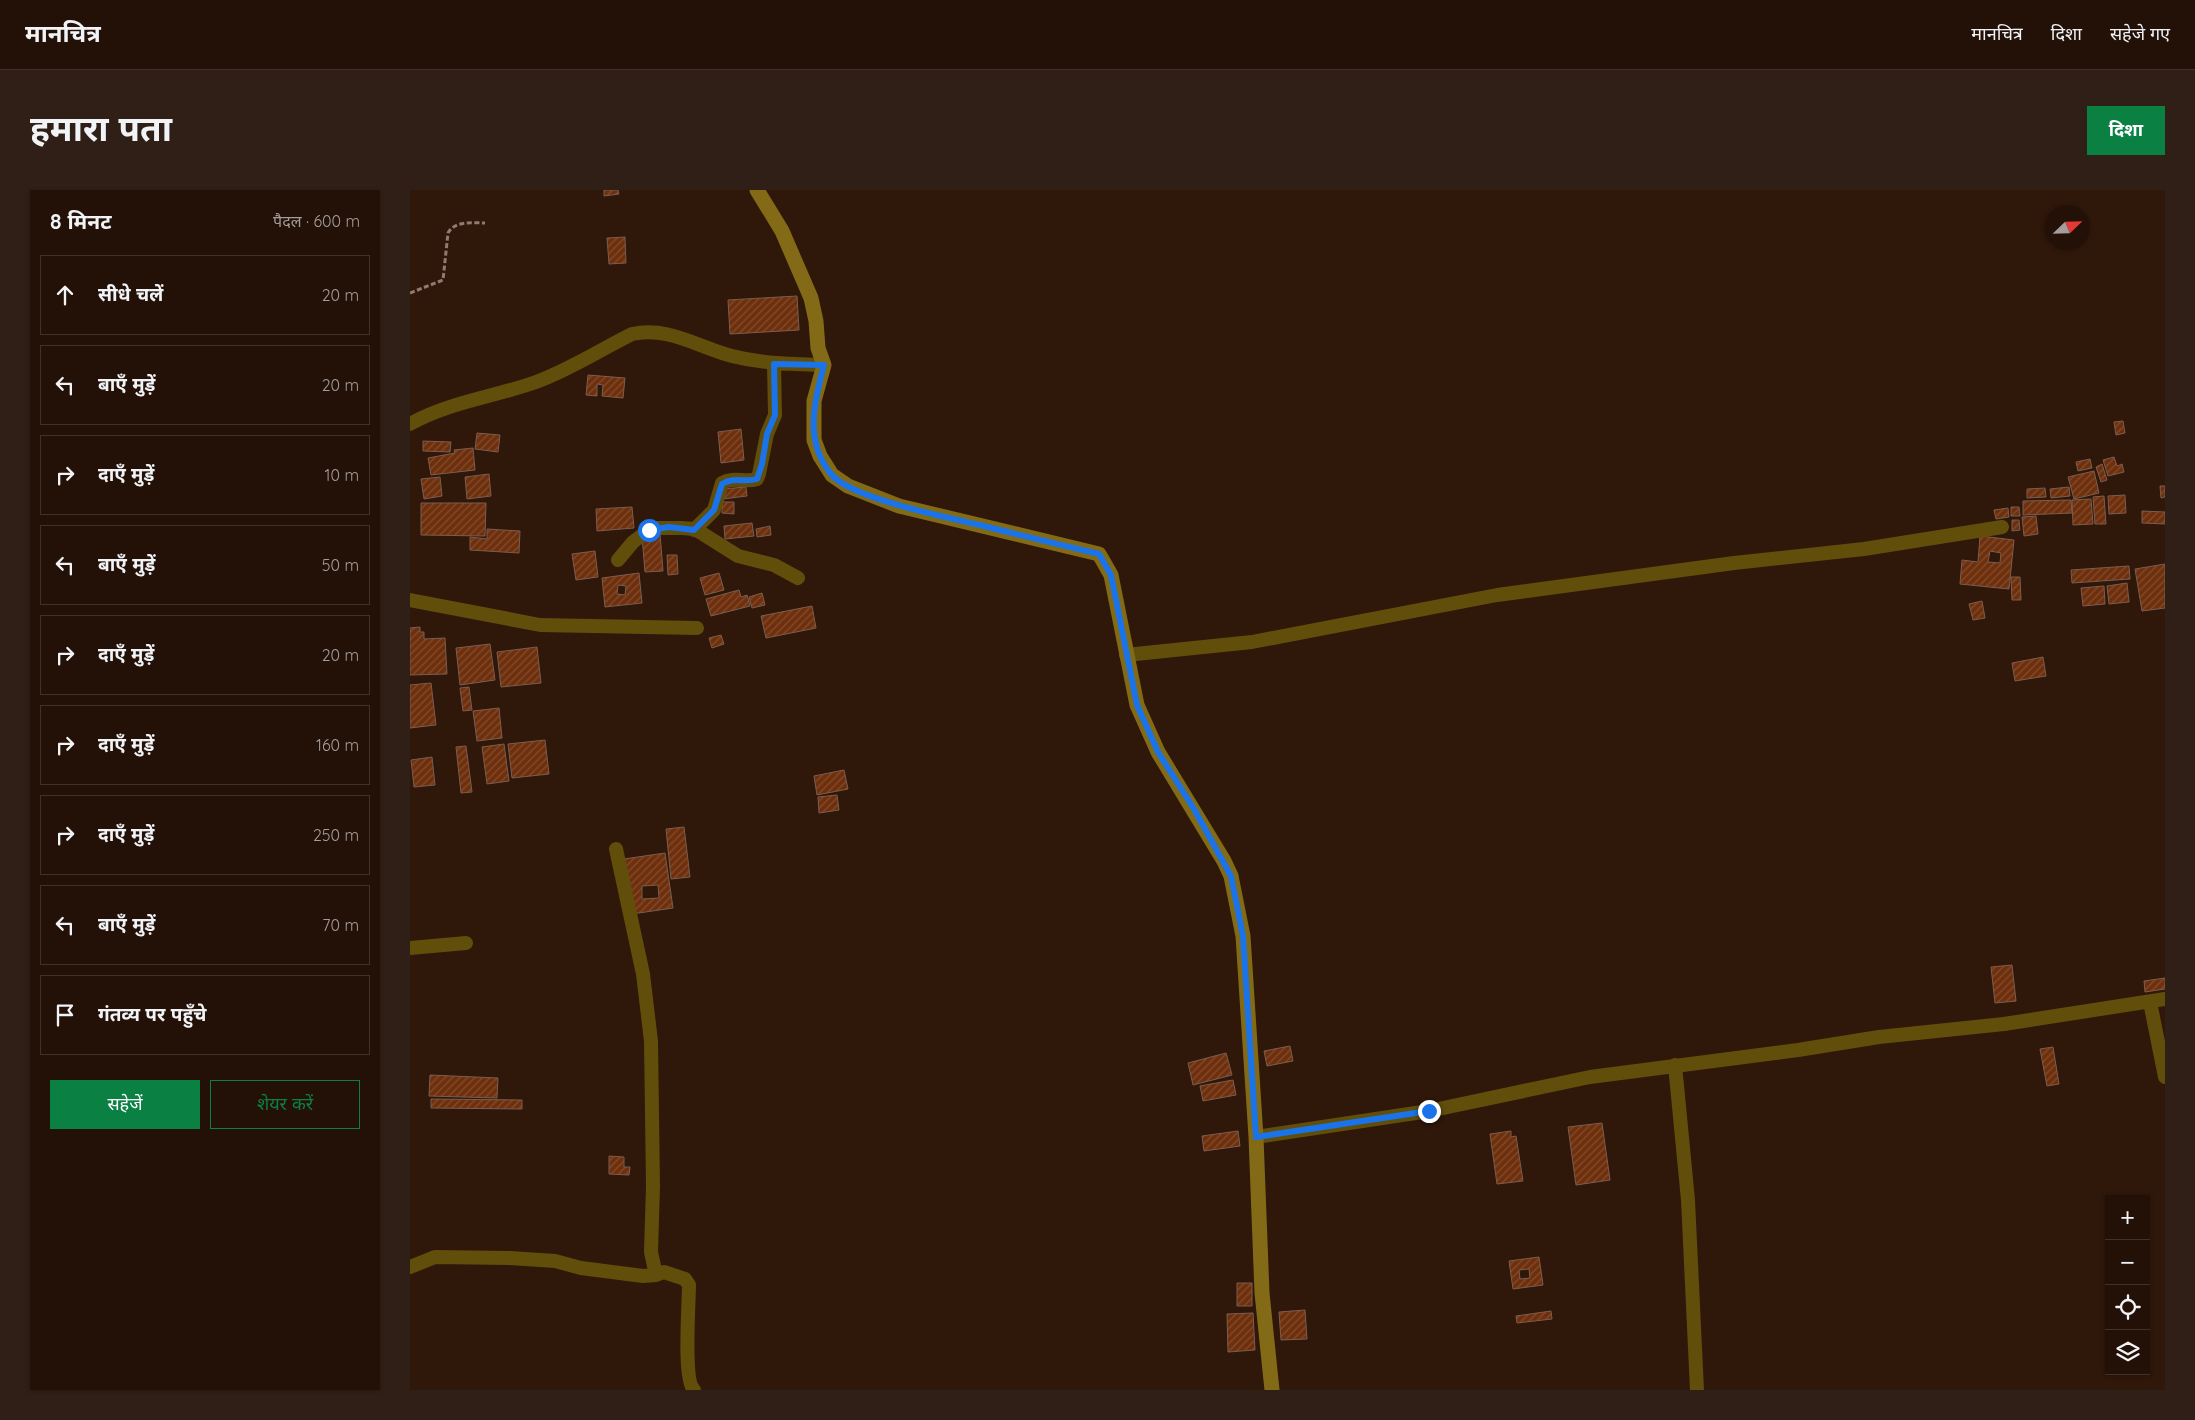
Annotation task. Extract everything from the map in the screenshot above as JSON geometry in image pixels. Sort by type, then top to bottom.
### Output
[{"type":"street","points":[[756,190],[782,231],[811,298],[816,321],[818,348],[824,365],[814,401],[814,440],[820,456],[832,475],[848,486],[899,506],[1099,554],[1111,575],[1137,705],[1158,752],[1194,809],[1231,876],[1243,936],[1256,1137],[1262,1293],[1272,1390]]},
{"type":"street","points":[[410,424],[450,406],[509,391],[539,381],[632,334],[648,330],[674,336],[732,356],[774,364],[824,365]]},
{"type":"street","points":[[694,530],[714,510],[722,484],[736,479],[757,479],[767,434],[775,415],[774,364]]},
{"type":"street","points":[[618,560],[633,542],[649,530],[669,527],[694,530],[738,556],[774,565],[798,578]]},
{"type":"street","points":[[1126,655],[1252,642],[1497,595],[1734,563],[1864,549],[2002,527]]},
{"type":"street","points":[[410,600],[540,625],[697,628]]},
{"type":"street","points":[[616,850],[643,974],[651,1041],[653,1186],[651,1252],[656,1275]]},
{"type":"street","points":[[410,948],[466,943]]},
{"type":"street","points":[[1256,1137],[1429,1111],[1590,1077],[1789,1051],[1879,1037],[2004,1024],[2165,1000]]},
{"type":"street","points":[[2150,1002],[2165,1077]]},
{"type":"street","points":[[1675,1065],[1688,1200],[1697,1390]]},
{"type":"street","points":[[410,1268],[435,1257],[510,1258],[555,1261],[581,1268],[643,1276],[664,1272],[685,1279],[688,1285],[688,1362],[690,1387],[694,1390]]},
{"type":"path","points":[[410,293],[443,280],[448,233],[451,228],[459,224],[485,223]]},
{"type":"building","points":[[604,190],[618,190],[619,194],[604,196]]},
{"type":"building","points":[[625,237],[626,263],[609,264],[607,238]]},
{"type":"building","points":[[797,296],[799,330],[730,334],[728,300]]},
{"type":"building","points":[[588,375],[625,378],[623,398],[602,396],[603,385],[597,384],[597,396],[586,395]]},
{"type":"building","points":[[2123,421],[2125,433],[2116,435],[2114,422]]},
{"type":"building","points":[[741,429],[744,460],[721,463],[718,432]]},
{"type":"building","points":[[477,433],[500,435],[498,452],[475,449]]},
{"type":"building","points":[[423,441],[451,442],[450,452],[423,451]]},
{"type":"building","points":[[473,448],[475,470],[431,475],[428,458],[455,453],[454,450]]},
{"type":"building","points":[[2114,457],[2117,466],[2122,464],[2124,472],[2108,476],[2103,460]]},
{"type":"building","points":[[2090,459],[2092,468],[2078,471],[2076,462]]},
{"type":"building","points":[[2102,464],[2107,480],[2101,482],[2096,467]]},
{"type":"building","points":[[2094,471],[2099,493],[2074,499],[2068,477]]},
{"type":"building","points":[[489,474],[491,496],[467,499],[465,477]]},
{"type":"building","points":[[440,477],[442,496],[424,499],[421,479]]},
{"type":"building","points":[[2160,486],[2165,486],[2165,497],[2161,498]]},
{"type":"building","points":[[746,487],[747,496],[723,499],[722,489]]},
{"type":"building","points":[[2069,487],[2070,496],[2051,498],[2050,489]]},
{"type":"building","points":[[2045,488],[2046,497],[2027,498],[2027,489]]},
{"type":"building","points":[[2125,495],[2126,513],[2109,514],[2108,496]]},
{"type":"building","points":[[2104,496],[2106,524],[2095,524],[2093,497]]},
{"type":"building","points":[[2091,499],[2093,524],[2073,525],[2072,500]]},
{"type":"building","points":[[2071,500],[2072,513],[2023,515],[2023,501]]},
{"type":"building","points":[[722,502],[734,502],[734,514],[722,513]]},
{"type":"building","points":[[421,503],[486,503],[485,536],[421,535]]},
{"type":"building","points":[[632,507],[634,528],[597,531],[596,509]]},
{"type":"building","points":[[2011,507],[2019,507],[2020,516],[2011,516]]},
{"type":"building","points":[[2008,508],[2009,517],[1996,519],[1994,510]]},
{"type":"building","points":[[2142,511],[2165,512],[2165,524],[2142,523]]},
{"type":"building","points":[[2036,516],[2038,534],[2024,536],[2022,517]]},
{"type":"building","points":[[2012,520],[2019,520],[2020,530],[2012,531]]},
{"type":"building","points":[[752,523],[754,536],[725,539],[724,526]]},
{"type":"building","points":[[770,526],[771,535],[757,537],[756,529]]},
{"type":"building","points":[[487,529],[520,531],[519,553],[470,550],[470,537],[487,539]]},
{"type":"building","points":[[660,534],[663,571],[645,572],[642,536]]},
{"type":"building","points":[[1980,536],[2014,540],[2009,589],[1960,584],[1962,560],[1978,562]],"holes":[[[1990,551],[2001,553],[2000,563],[1988,562]]]},
{"type":"building","points":[[595,551],[598,577],[576,580],[572,554]]},
{"type":"building","points":[[667,555],[677,555],[678,574],[668,575]]},
{"type":"building","points":[[2165,564],[2165,608],[2142,611],[2135,569]]},
{"type":"building","points":[[2129,566],[2130,579],[2072,583],[2071,570]]},
{"type":"building","points":[[639,573],[642,603],[605,607],[602,578]],"holes":[[[618,585],[626,586],[625,595],[617,594]]]},
{"type":"building","points":[[719,573],[724,590],[705,595],[700,578]]},
{"type":"building","points":[[2011,577],[2020,577],[2021,600],[2012,600]]},
{"type":"building","points":[[2127,583],[2129,602],[2109,604],[2107,586]]},
{"type":"building","points":[[2104,586],[2105,604],[2083,606],[2081,588]]},
{"type":"building","points":[[739,590],[741,597],[747,595],[750,606],[711,616],[706,599]]},
{"type":"building","points":[[762,593],[765,605],[752,608],[749,597]]},
{"type":"building","points":[[1982,601],[1985,618],[1973,620],[1969,604]]},
{"type":"building","points":[[812,606],[816,628],[766,638],[761,616]]},
{"type":"building","points":[[420,627],[420,632],[424,632],[424,639],[445,638],[447,674],[410,675],[410,628]]},
{"type":"building","points":[[721,635],[724,644],[712,648],[709,638]]},
{"type":"building","points":[[490,644],[495,680],[460,685],[456,648]]},
{"type":"building","points":[[537,647],[541,683],[501,687],[497,652]]},
{"type":"building","points":[[2043,657],[2046,676],[2015,681],[2012,663]]},
{"type":"building","points":[[431,683],[436,725],[410,728],[410,685]]},
{"type":"building","points":[[469,687],[472,710],[463,711],[460,688]]},
{"type":"building","points":[[499,708],[502,738],[477,741],[473,711]]},
{"type":"building","points":[[545,740],[549,774],[512,778],[508,744]]},
{"type":"building","points":[[504,744],[509,781],[487,784],[482,747]]},
{"type":"building","points":[[466,746],[472,792],[461,793],[456,747]]},
{"type":"building","points":[[432,757],[435,785],[414,787],[411,760]]},
{"type":"building","points":[[844,770],[848,789],[817,795],[814,776]]},
{"type":"building","points":[[837,795],[839,810],[819,813],[818,797]]},
{"type":"building","points":[[684,827],[690,877],[671,879],[666,829]]},
{"type":"building","points":[[665,853],[673,908],[632,914],[624,859]],"holes":[[[658,885],[659,898],[642,899],[642,886]]]},
{"type":"building","points":[[2012,965],[2016,1001],[1995,1003],[1991,967]]},
{"type":"building","points":[[2165,978],[2165,989],[2145,992],[2144,981]]},
{"type":"building","points":[[1290,1046],[1293,1061],[1267,1066],[1264,1051]]},
{"type":"building","points":[[2053,1047],[2059,1084],[2047,1086],[2040,1049]]},
{"type":"building","points":[[1226,1053],[1232,1075],[1193,1085],[1188,1063]]},
{"type":"building","points":[[430,1075],[498,1078],[497,1098],[429,1096]]},
{"type":"building","points":[[1233,1080],[1236,1095],[1203,1101],[1200,1086]]},
{"type":"building","points":[[431,1099],[522,1100],[522,1109],[431,1108]]},
{"type":"building","points":[[1602,1123],[1610,1180],[1576,1185],[1568,1127]]},
{"type":"building","points":[[1238,1131],[1240,1146],[1204,1151],[1202,1136]]},
{"type":"building","points":[[1511,1131],[1511,1137],[1516,1136],[1523,1181],[1497,1184],[1490,1134]]},
{"type":"building","points":[[609,1156],[624,1157],[624,1167],[630,1167],[629,1175],[609,1174]]},
{"type":"building","points":[[1539,1257],[1543,1285],[1513,1289],[1509,1261]],"holes":[[[1529,1269],[1530,1278],[1520,1279],[1519,1270]]]},
{"type":"building","points":[[1237,1283],[1252,1283],[1252,1306],[1237,1306]]},
{"type":"building","points":[[1305,1310],[1307,1339],[1281,1340],[1279,1312]]},
{"type":"building","points":[[1551,1311],[1552,1319],[1517,1323],[1516,1316]]},
{"type":"building","points":[[1253,1313],[1255,1350],[1228,1352],[1227,1314]]},
{"type":"route","points":[[649,530],[669,527],[694,530],[713,512],[722,484],[728,480],[757,479],[762,464],[767,434],[775,415],[774,364],[824,365],[814,401],[814,440],[820,456],[832,475],[848,486],[899,506],[1099,554],[1106,562],[1111,575],[1137,705],[1158,752],[1194,809],[1231,876],[1243,936],[1256,1137],[1429,1111]]}]
